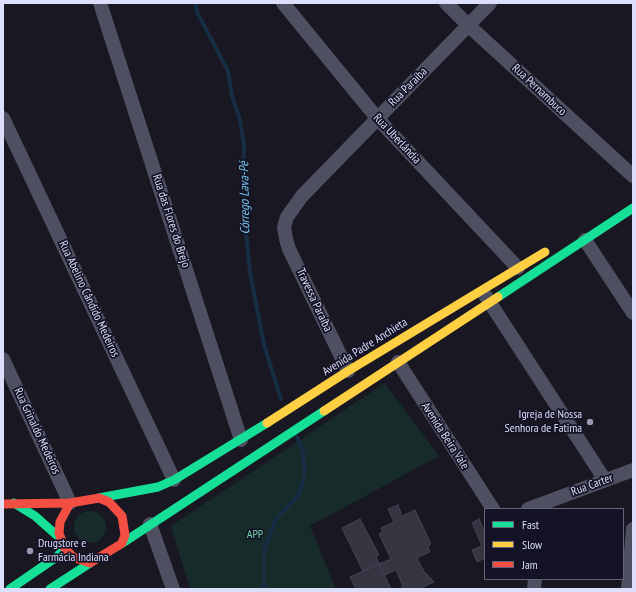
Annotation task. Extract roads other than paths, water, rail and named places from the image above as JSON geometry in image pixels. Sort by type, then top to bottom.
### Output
[{"type":"street","name":"Rua das Flores do Brejo","points":[[100,3],[241,440]]},
{"type":"street","name":"Rua Uberlândia","points":[[283,3],[377,118],[518,268]]},
{"type":"street","name":"Rua Pernambuco","points":[[446,3],[468,25],[633,176]]},
{"type":"street","name":"Rua Paraíba","points":[[284,227],[287,217],[294,205],[490,3]]},
{"type":"street","name":"Rua Abelino Cândido Medeiros","points":[[3,118],[174,480]]},
{"type":"street","points":[[51,589],[633,208]]},
{"type":"street","name":"Travessa Paraíba","points":[[284,227],[289,249],[348,371]]},
{"type":"street","points":[[585,240],[633,313]]},
{"type":"street","name":"Avenida Padre Anchieta","points":[[3,504],[70,503],[158,487],[174,480],[241,440],[348,371],[550,249]]},
{"type":"street","points":[[482,290],[605,480]]},
{"type":"street","name":"Rua Grinaldo Medeiros","points":[[3,359],[70,503]]},
{"type":"street","name":"Avenida Beira Vale","points":[[398,362],[492,508]]},
{"type":"street","name":"Rua Carter","points":[[534,508],[633,470]]},
{"type":"street","points":[[99,498],[109,502],[122,516],[125,535],[122,542]]},
{"type":"street","points":[[13,503],[35,516],[63,543],[73,557],[90,563]]},
{"type":"street","points":[[10,589],[58,556],[63,543],[60,533],[60,522],[70,503]]},
{"type":"street","points":[[150,524],[173,589]]},
{"type":"street","points":[[628,589],[633,528]]},
{"type":"waterway","name":"Córrego Lava-Pé","points":[[195,3],[197,12],[228,71],[232,96],[239,116],[244,144],[243,179],[245,222],[250,272],[264,345],[281,399]]},
{"type":"waterway","name":"Córrego Lava-Pé","points":[[264,589],[264,550],[276,519],[298,496],[305,473],[303,451],[297,437]]},
{"type":"place","name":"Igreja de Nossa Senhora de Fatima","points":[[590,422]]},
{"type":"place","name":"Drugstore e Farmácia Indiana","points":[[30,551]]},
{"type":"park label","name":"APP","points":[[255,535]]}]
